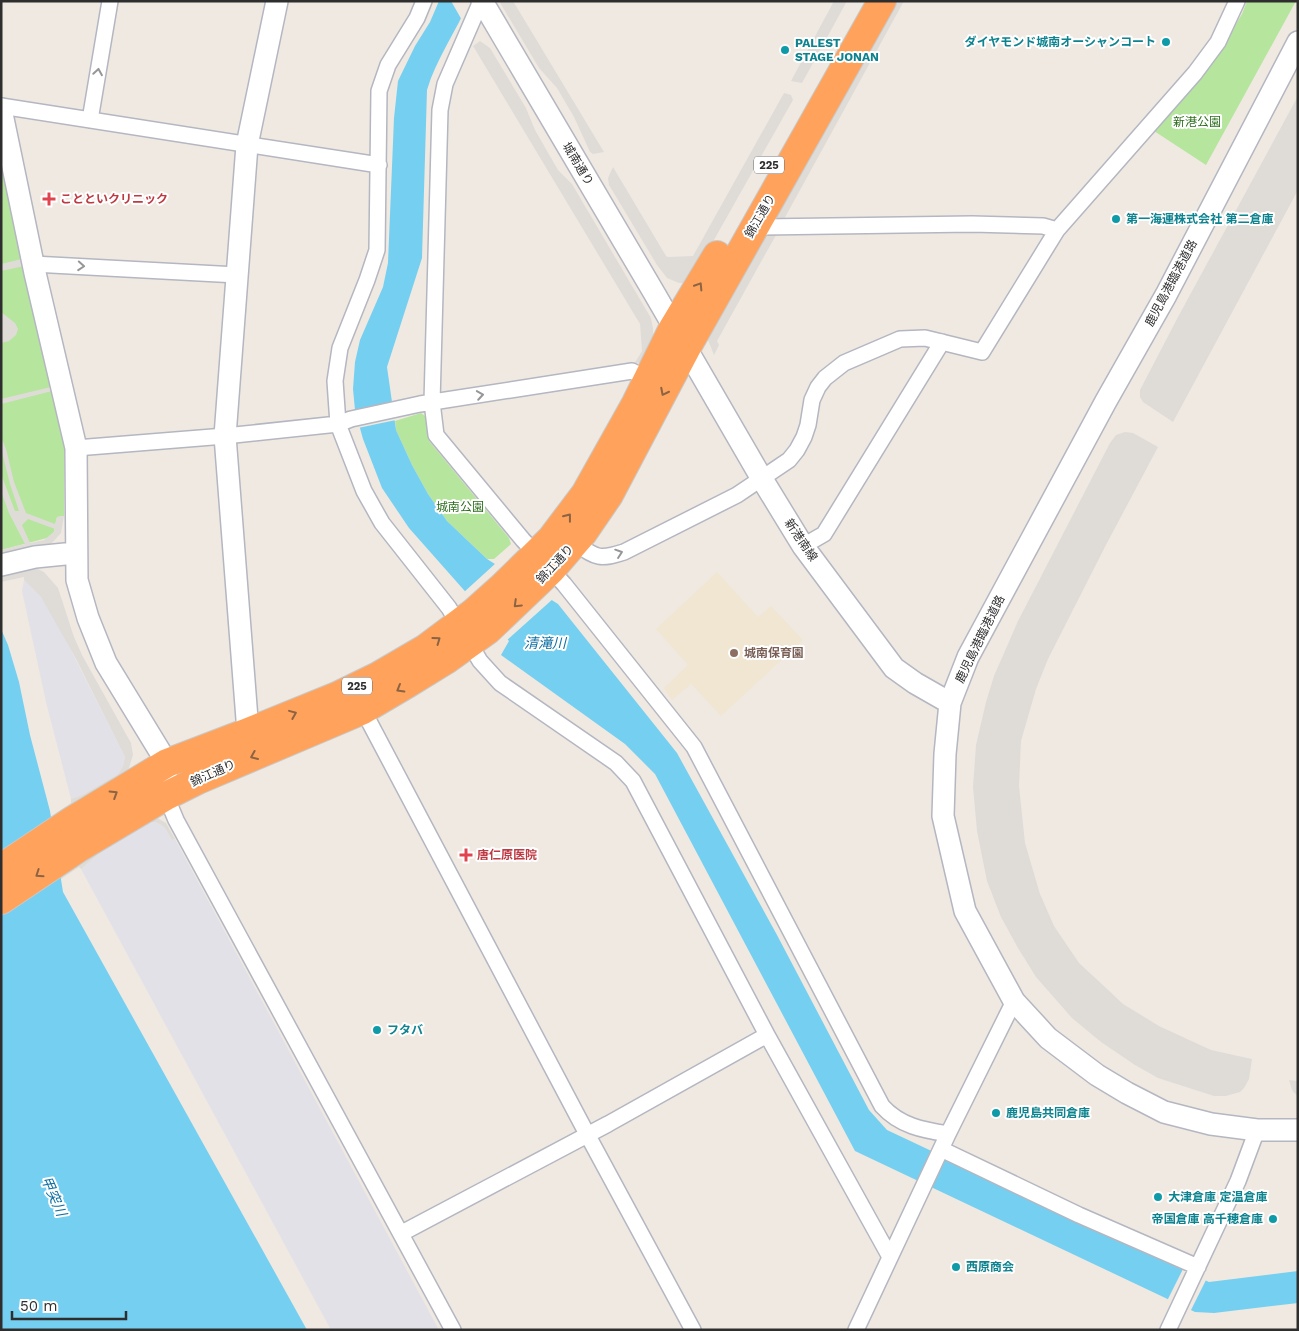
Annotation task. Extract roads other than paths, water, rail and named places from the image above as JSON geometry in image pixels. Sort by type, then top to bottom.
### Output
[{"type":"highway","name":"錦江通り","points":[[540,565],[575,543],[609,495],[679,338],[764,174],[862,1]]},
{"type":"highway","name":"錦江通り","points":[[1,868],[73,820],[166,763],[337,696],[378,676],[426,648],[510,611],[540,565],[551,539],[585,494],[606,459],[648,379],[679,338],[754,226],[882,1]]},
{"type":"highway","name":"錦江通り","points":[[1,900],[77,849],[166,796],[198,780],[363,710],[415,680],[473,627]]},
{"type":"street","points":[[90,120],[110,1]]},
{"type":"street","points":[[248,732],[225,436],[247,145],[277,1]]},
{"type":"street","points":[[424,1],[417,18],[388,65],[379,91],[377,250],[340,348],[335,381],[338,424],[364,491],[382,523],[450,608],[473,627],[480,661],[500,683],[616,763],[633,781],[767,1035],[890,1257]]},
{"type":"street","points":[[481,1],[445,84],[440,110],[432,402],[436,435],[540,565],[572,594],[694,747],[882,1106],[891,1116],[920,1130],[948,1134]]},
{"type":"street","name":"城南通り","points":[[481,1],[679,338]]},
{"type":"street","points":[[575,543],[591,554],[605,558],[624,552],[738,495],[762,479],[789,460],[798,450],[808,425],[812,400],[818,387],[825,378],[844,363],[900,339],[925,338],[982,352],[1056,230],[1195,73],[1218,42],[1237,1]]},
{"type":"street","name":"鹿児島港臨港道路","points":[[1298,42],[1166,295],[1106,401],[968,657],[950,703],[945,754],[944,816],[965,911],[1014,1001],[1048,1038],[1097,1075],[1164,1112],[1211,1124],[1257,1130],[1298,1130]]},
{"type":"street","points":[[379,165],[1,108],[33,264],[76,448],[76,580],[88,618],[106,663],[166,763],[166,796],[176,820],[454,1330]]},
{"type":"street","points":[[754,226],[972,224],[1043,226],[1056,230]]},
{"type":"street","points":[[33,264],[237,275]]},
{"type":"street","name":"新港南線","points":[[679,338],[804,546],[894,668],[915,683],[950,703]]},
{"type":"street","points":[[804,546],[824,534],[942,342]]},
{"type":"street","points":[[76,448],[225,436],[338,424],[432,402],[632,371],[648,379]]},
{"type":"street","points":[[1,566],[35,557],[75,553]]},
{"type":"street","points":[[363,710],[693,1330]]},
{"type":"street","points":[[856,1330],[948,1134],[1014,1001]]},
{"type":"street","points":[[402,1234],[767,1035]]},
{"type":"street","points":[[1168,1330],[1238,1181],[1257,1130]]},
{"type":"street","points":[[941,1150],[1079,1215],[1198,1267]]},
{"type":"water","name":"清滝川","points":[[439,1],[469,1],[436,67],[427,90],[422,258],[387,367],[396,430],[428,494],[447,521],[487,559],[558,604],[677,753],[777,935],[869,1110],[887,1130],[1209,1282],[1298,1271],[1298,1303],[1214,1313],[1195,1312],[855,1151],[655,774],[625,744],[501,655],[509,641],[409,528],[382,488],[363,439],[355,410],[353,389],[355,362],[360,340],[383,287],[388,263],[394,118],[398,81],[415,46],[430,22]]},
{"type":"water","name":"甲突川","points":[[1,629],[19,682],[30,735],[50,811],[63,892],[307,1330],[1,1330]]},
{"type":"place","name":"ダイヤモンド城南オーシャンコート","points":[[1166,42]]},
{"type":"place","name":"PALEST STAGE JONAN","points":[[785,50]]},
{"type":"place","name":"ことといクリニック","points":[[49,199]]},
{"type":"place","name":"第一海運株式会社 第二倉庫","points":[[1116,219]]},
{"type":"place","name":"城南保育園","points":[[734,653]]},
{"type":"place","name":"唐仁原医院","points":[[466,855]]},
{"type":"place","name":"フタバ","points":[[377,1030]]},
{"type":"place","name":"鹿児島共同倉庫","points":[[996,1113]]},
{"type":"place","name":"大津倉庫 定温倉庫","points":[[1158,1197]]},
{"type":"place","name":"帝国倉庫 高千穂倉庫","points":[[1273,1219]]},
{"type":"place","name":"西原商会","points":[[956,1267]]},
{"type":"park label","name":"新港公園","points":[[1197,122]]},
{"type":"park label","name":"城南公園","points":[[460,507]]}]
